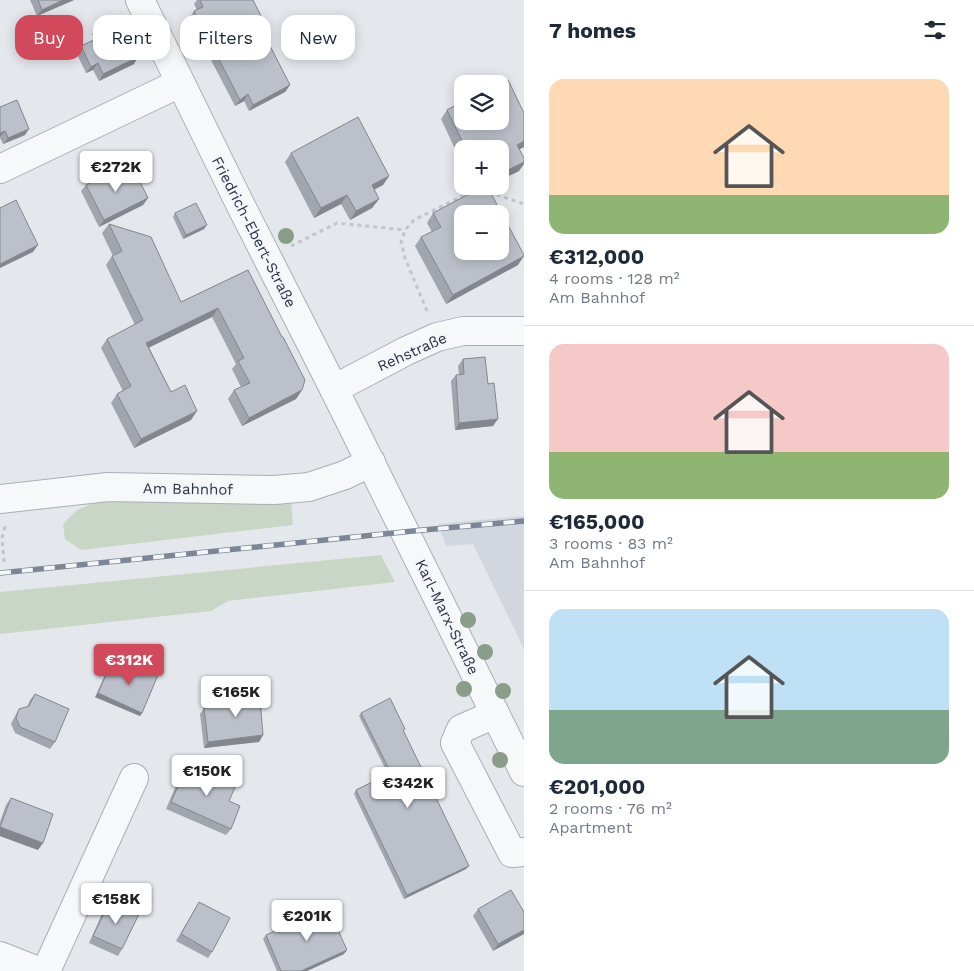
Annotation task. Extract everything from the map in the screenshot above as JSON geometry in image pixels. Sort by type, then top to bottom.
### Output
[{"type":"street","name":"Friedrich-Ebert-Straße","points":[[140,0],[243,210],[371,462]]},
{"type":"street","points":[[0,169],[180,82]]},
{"type":"street","name":"Rehstraße","points":[[334,390],[406,351],[437,337],[463,331],[524,331]]},
{"type":"street","name":"Am Bahnhof","points":[[7,499],[108,487],[274,490],[300,488],[309,487],[345,475],[371,462]]},
{"type":"street","name":"Karl-Marx-Straße","points":[[371,462],[524,772]]},
{"type":"street","points":[[495,714],[461,729],[455,743],[512,853],[524,852]]},
{"type":"street","points":[[46,971],[134,778]]},
{"type":"street","points":[[0,956],[38,971]]},
{"type":"path","points":[[437,337],[405,258],[401,242],[405,230],[414,220],[464,195]]},
{"type":"path","points":[[496,195],[524,204]]},
{"type":"path","points":[[290,247],[337,223],[405,230]]},
{"type":"path","points":[[4,562],[2,538],[7,499]]},
{"type":"shaded area","points":[[524,516],[524,649],[473,544],[446,546],[438,524]]},
{"type":"green space","points":[[106,498],[291,501],[293,525],[81,550],[65,539],[63,524],[77,510]]},
{"type":"green space","points":[[381,555],[395,582],[228,601],[211,611],[0,634],[0,592]]},
{"type":"building","points":[[38,0],[63,0],[42,10]]},
{"type":"building","points":[[200,0],[253,0],[260,15],[196,15],[194,11],[203,7]]},
{"type":"building","points":[[93,40],[93,60],[132,60],[103,74],[98,63],[91,67],[83,50],[83,45]]},
{"type":"building","points":[[271,48],[290,85],[253,105],[248,94],[240,100],[219,60],[271,60]]},
{"type":"building","points":[[509,82],[524,113],[524,141],[517,145],[524,158],[524,162],[509,170],[509,140],[462,140],[457,130],[509,130]]},
{"type":"building","points":[[17,100],[29,129],[8,138],[5,131],[0,133],[0,107]]},
{"type":"building","points":[[454,106],[454,124],[447,110]]},
{"type":"building","points":[[358,117],[389,176],[372,185],[379,199],[356,211],[347,195],[321,208],[291,153]]},
{"type":"building","points":[[122,167],[126,176],[135,172],[148,198],[104,220],[86,185]]},
{"type":"building","points":[[467,195],[492,195],[497,205],[454,205],[454,260],[509,260],[509,227],[524,256],[453,295],[421,237],[441,227],[433,213]]},
{"type":"building","points":[[16,200],[38,245],[0,264],[0,208]]},
{"type":"building","points":[[196,203],[207,225],[186,235],[175,213]]},
{"type":"building","points":[[109,224],[151,237],[181,302],[248,270],[305,380],[302,390],[249,418],[234,390],[250,383],[238,361],[244,358],[218,308],[146,343],[171,392],[185,385],[197,411],[141,439],[117,394],[131,386],[107,339],[143,320],[112,256],[122,251]]},
{"type":"building","points":[[485,357],[488,384],[494,383],[498,419],[459,423],[456,375],[464,374],[463,359]]},
{"type":"building","points":[[111,663],[133,672],[137,666],[158,675],[142,713],[98,693]]},
{"type":"building","points":[[259,688],[263,735],[208,742],[204,708],[237,704],[236,690]]},
{"type":"building","points":[[35,694],[69,709],[55,742],[20,727],[16,718],[19,709],[29,706]]},
{"type":"building","points":[[390,698],[405,729],[403,730],[469,866],[407,895],[356,790],[391,773],[361,713]]},
{"type":"building","points":[[186,768],[195,768],[236,785],[229,801],[240,806],[231,829],[171,802]]},
{"type":"building","points":[[11,798],[53,814],[43,843],[0,827]]},
{"type":"building","points":[[511,890],[524,912],[524,930],[498,944],[478,909]]},
{"type":"building","points":[[110,901],[139,914],[122,949],[93,936]]},
{"type":"building","points":[[199,902],[230,918],[212,952],[181,934]]},
{"type":"building","points":[[328,908],[347,950],[301,971],[281,971],[266,935]]},
{"type":"railway","points":[[0,573],[524,521]]}]
